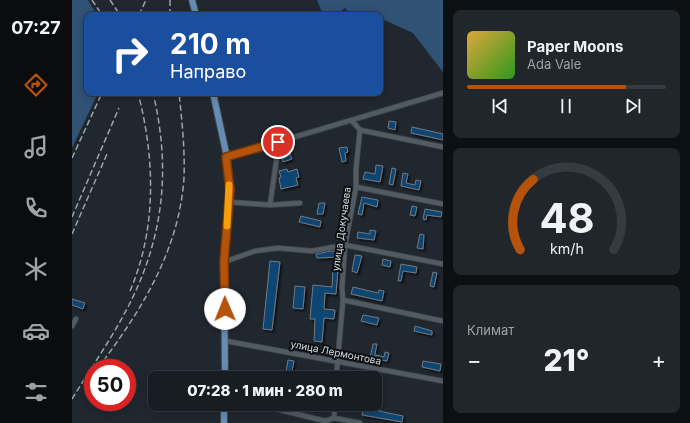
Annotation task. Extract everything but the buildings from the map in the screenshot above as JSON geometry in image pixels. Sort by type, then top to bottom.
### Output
[{"type":"main road","points":[[193,0],[195,12]]},
{"type":"main road","points":[[214,96],[226,157],[229,202],[224,262],[225,371]]},
{"type":"main road","points":[[224,411],[224,423]]},
{"type":"street","points":[[226,157],[443,93]]},
{"type":"street","points":[[352,121],[360,130],[443,147]]},
{"type":"street","name":"улица Докучаева","points":[[336,371],[343,300],[342,287],[345,245],[356,187],[356,169],[360,130]]},
{"type":"street","points":[[270,205],[278,142]]},
{"type":"street","points":[[356,187],[443,204]]},
{"type":"street","points":[[229,202],[270,205],[300,203]]},
{"type":"street","points":[[224,262],[255,251],[270,249],[312,251],[345,245],[443,264]]},
{"type":"street","points":[[343,300],[443,321]]},
{"type":"street","points":[[72,326],[76,319]]},
{"type":"street","name":"улица Лермонтова","points":[[226,341],[443,381]]},
{"type":"street","points":[[284,411],[325,421],[334,418],[360,423]]},
{"type":"street","points":[[334,411],[334,418]]},
{"type":"shaded area","points":[[72,0],[88,0],[95,12],[84,12],[84,96],[97,96],[72,148]]},
{"type":"shaded area","points":[[317,0],[443,0],[443,72],[413,33],[383,19],[383,12],[349,12],[345,8],[340,12],[322,12]]},
{"type":"railway","points":[[92,0],[100,12]]},
{"type":"railway","points":[[110,0],[118,12]]},
{"type":"railway","points":[[140,12],[146,0]]},
{"type":"railway","points":[[170,0],[170,12]]},
{"type":"railway","points":[[72,158],[101,96]]},
{"type":"railway","points":[[130,291],[139,267],[149,218],[150,168],[148,142],[139,96]]},
{"type":"railway","points":[[72,399],[109,341],[129,305],[141,279],[150,253],[157,227],[163,175],[159,121],[154,96]]},
{"type":"railway","points":[[105,359],[129,325],[143,302],[166,255],[174,230],[181,205],[184,178],[184,146],[179,96]]},
{"type":"railway","points":[[72,217],[119,108]]},
{"type":"railway","points":[[72,234],[107,154]]},
{"type":"slow traffic","points":[[227,226],[230,190],[229,185]]},
{"type":"route","points":[[225,309],[224,262],[230,190],[226,157],[278,142]]}]
